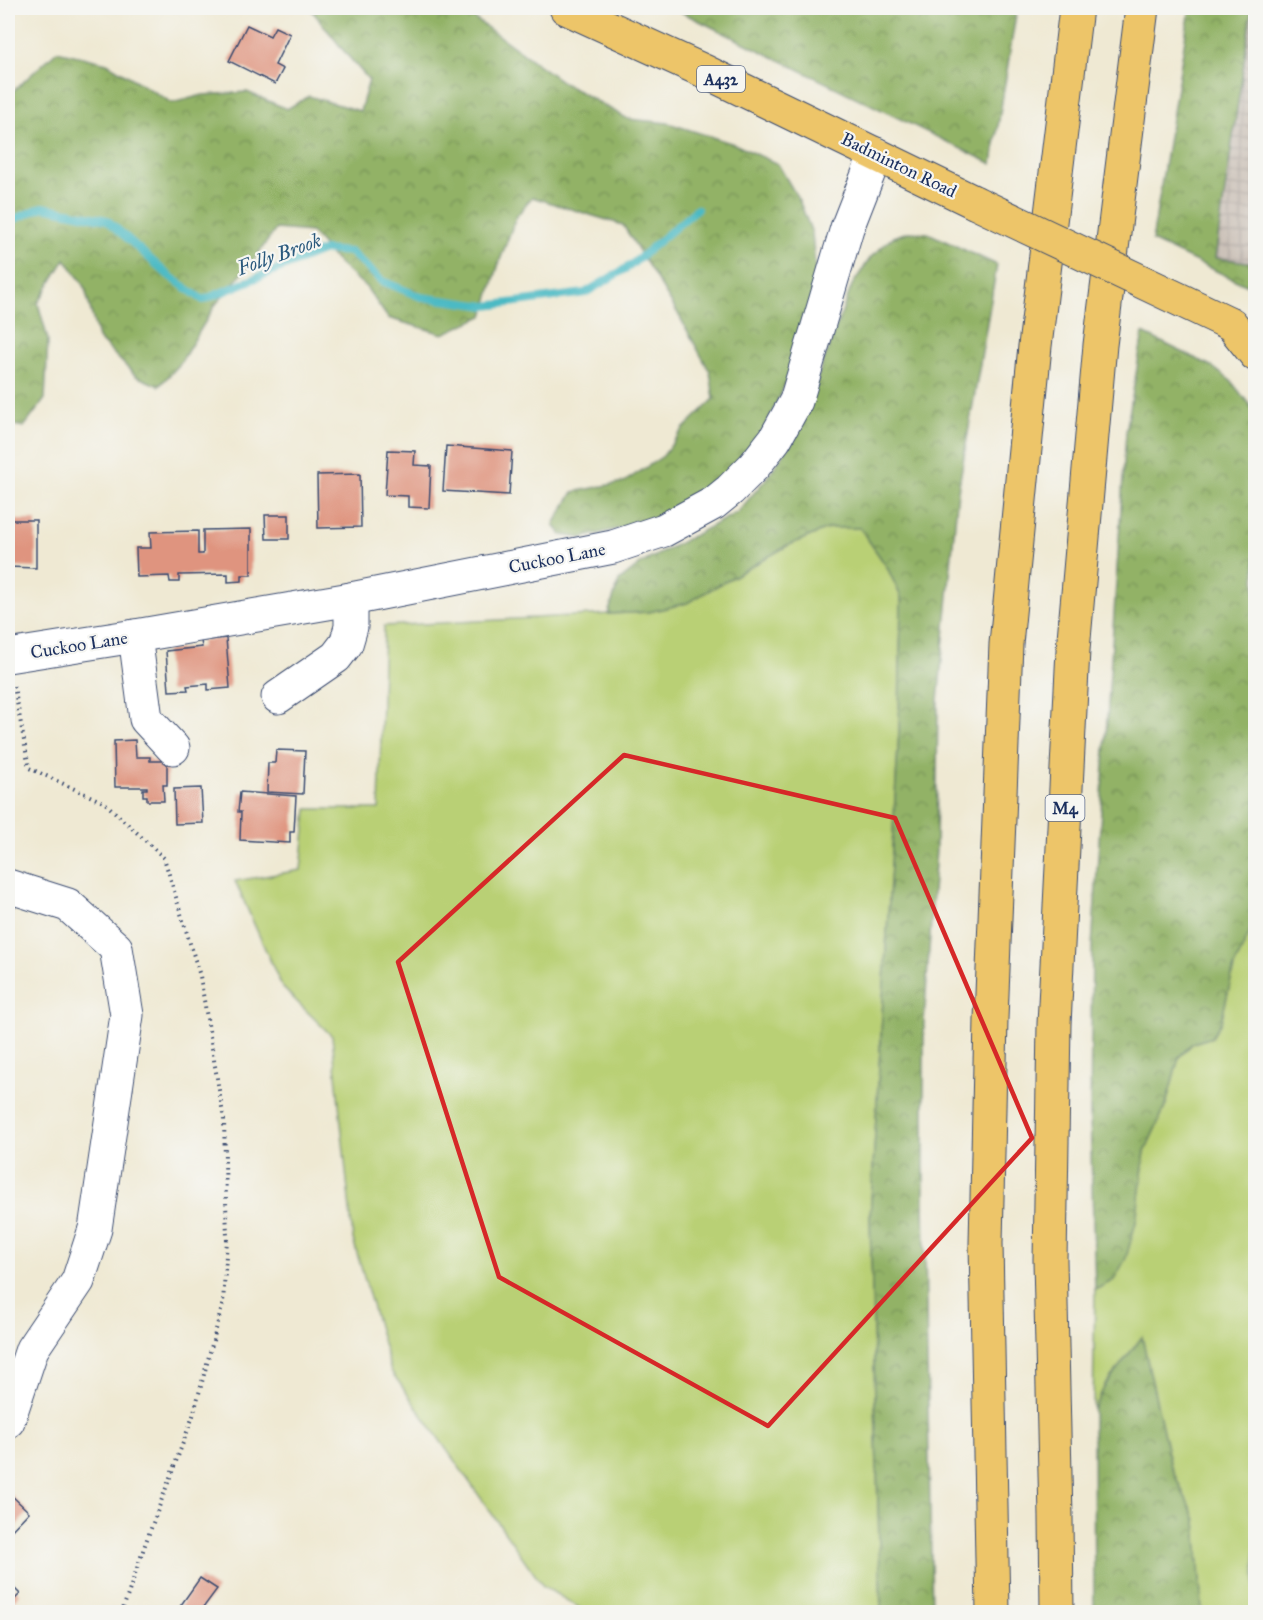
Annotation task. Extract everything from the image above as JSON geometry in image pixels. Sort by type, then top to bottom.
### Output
[{"type":"main road","name":"Badminton Road","points":[[566,8],[706,72],[974,202],[1243,325],[1256,355]]},
{"type":"main road","points":[[993,1612],[987,1231],[991,1019],[1006,644],[1035,346],[1076,8]]},
{"type":"main road","name":"M4","points":[[1057,1612],[1050,1260],[1053,1060],[1073,650],[1100,345],[1142,8]]},
{"type":"street","name":"Cuckoo Lane","points":[[8,656],[351,599],[613,547],[664,530],[714,503],[754,466],[775,439],[796,401],[847,228],[876,154]]},
{"type":"street","points":[[278,697],[336,657],[341,651],[346,644],[351,627],[351,599]]},
{"type":"street","points":[[135,636],[133,720],[173,748]]},
{"type":"street","points":[[8,886],[68,905],[116,948],[127,1015],[95,1229],[78,1281],[32,1348],[8,1421]]},
{"type":"path","points":[[8,656],[29,768],[105,803],[164,858],[200,976],[224,1120],[227,1239],[223,1303],[193,1416],[122,1612]]},
{"type":"highlighted area","points":[[624,755],[895,818],[1032,1138],[768,1426],[499,1277],[398,962]]},
{"type":"shaded area","points":[[1252,8],[1255,8],[1255,263],[1215,259]]},
{"type":"green space","points":[[310,8],[460,8],[564,83],[628,119],[668,123],[734,144],[778,164],[799,200],[812,233],[816,276],[797,359],[764,430],[712,489],[649,521],[581,538],[561,535],[554,524],[573,492],[624,482],[663,456],[684,428],[714,399],[710,372],[677,312],[623,225],[532,197],[516,217],[483,316],[443,334],[388,318],[366,287],[340,265],[311,232],[276,229],[216,304],[179,365],[159,386],[136,376],[98,338],[84,285],[65,259],[38,303],[48,340],[45,399],[24,427],[8,424],[8,94],[57,51],[107,63],[172,103],[203,95],[247,92],[287,109],[309,96],[360,111],[369,80]]},
{"type":"green space","points":[[673,8],[1017,8],[992,164]]},
{"type":"green space","points":[[1190,8],[1252,8],[1215,258],[1255,263],[1255,287],[1248,286],[1152,241]]},
{"type":"green space","points":[[908,232],[928,233],[997,265],[958,491],[938,701],[936,849],[924,1023],[924,1200],[932,1612],[881,1612],[870,1218],[899,731],[901,597],[887,567],[860,528],[829,528],[787,546],[687,603],[649,612],[608,614],[619,581],[642,563],[738,512],[765,480],[795,438],[852,285],[871,257],[893,237]]},
{"type":"green space","points":[[1143,333],[1211,366],[1231,381],[1255,412],[1256,919],[1234,967],[1221,1022],[1212,1037],[1193,1043],[1179,1057],[1166,1105],[1145,1151],[1136,1222],[1126,1258],[1114,1280],[1095,1290],[1090,1116],[1092,947],[1126,432]]},
{"type":"green space","points":[[829,528],[860,528],[887,567],[901,597],[899,731],[870,1218],[881,1612],[586,1612],[543,1586],[391,1371],[353,1239],[332,1036],[282,987],[235,881],[301,870],[307,809],[379,809],[384,626],[649,612],[687,603],[787,546]]},
{"type":"green space","points":[[1255,919],[1255,1612],[1202,1612],[1196,1520],[1171,1467],[1142,1337],[1106,1384],[1093,1410],[1095,1290],[1114,1280],[1136,1222],[1145,1151],[1166,1105],[1179,1057],[1193,1043],[1212,1037],[1221,1022],[1234,967]]},
{"type":"green space","points":[[1142,1337],[1171,1467],[1196,1520],[1202,1612],[1094,1612],[1093,1410],[1106,1384]]},
{"type":"building","points":[[247,25],[270,36],[275,27],[290,34],[275,65],[283,69],[275,84],[229,61]]},
{"type":"building","points":[[446,446],[512,451],[509,495],[443,491]]},
{"type":"building","points":[[388,450],[415,451],[414,465],[431,466],[429,508],[408,507],[408,496],[385,495]]},
{"type":"building","points":[[360,474],[361,527],[318,528],[317,475]]},
{"type":"building","points":[[265,515],[289,515],[289,539],[266,539]]},
{"type":"building","points":[[8,520],[36,520],[36,568],[8,567]]},
{"type":"building","points":[[251,529],[251,575],[242,575],[242,581],[228,582],[228,574],[179,575],[179,582],[170,582],[169,576],[137,577],[136,548],[151,548],[150,532],[198,531],[198,554],[203,554],[203,530]]},
{"type":"building","points":[[226,638],[230,688],[208,690],[208,684],[187,686],[188,690],[169,691],[166,651],[202,647],[201,641]]},
{"type":"building","points":[[135,740],[136,757],[150,757],[150,761],[167,761],[167,785],[163,785],[164,801],[147,801],[147,796],[143,796],[143,789],[147,787],[115,787],[114,741]]},
{"type":"building","points":[[276,750],[305,751],[303,794],[267,792],[268,763],[275,763]]},
{"type":"building","points":[[201,788],[203,823],[175,824],[174,789]]},
{"type":"building","points":[[240,792],[296,796],[294,832],[290,832],[290,843],[240,840],[241,812],[238,812]]},
{"type":"building","points":[[9,1493],[29,1512],[8,1534],[8,1495]]},
{"type":"building","points":[[200,1578],[217,1589],[200,1612],[176,1612]]},
{"type":"building","points":[[8,1582],[20,1594],[8,1606]]},
{"type":"waterway","name":"Folly Brook","points":[[8,222],[43,207],[107,220],[168,275],[203,300],[324,250],[350,252],[382,281],[421,297],[486,306],[585,293],[630,266],[697,209]]}]
